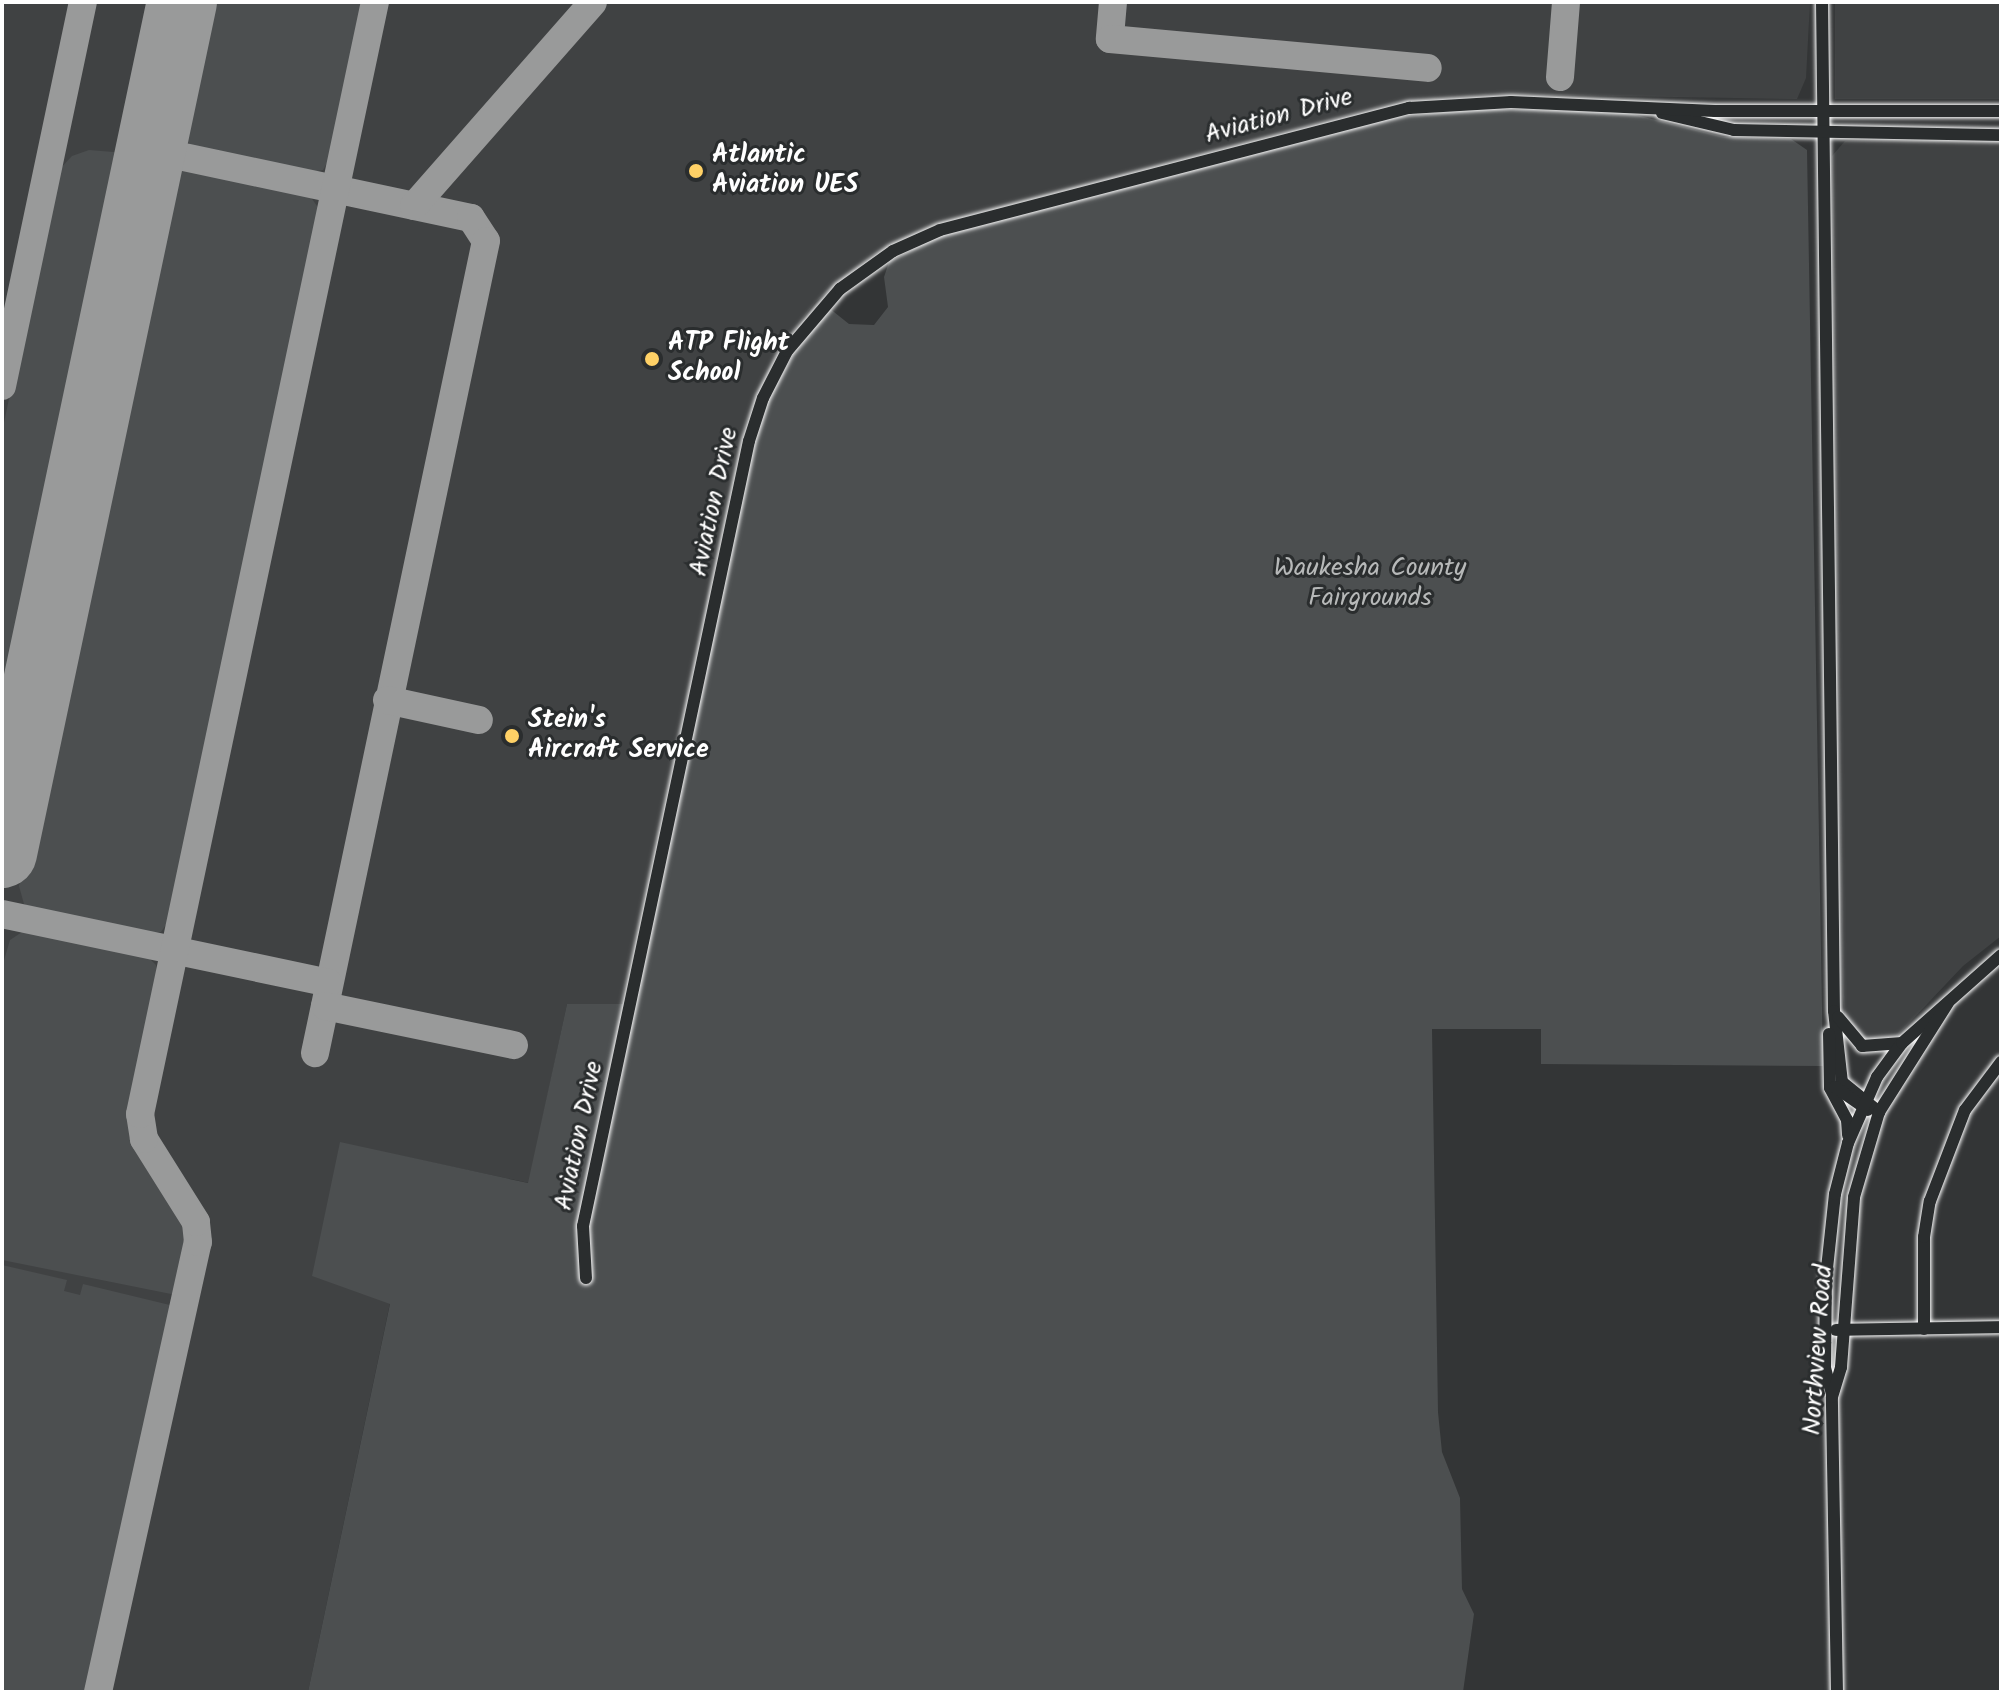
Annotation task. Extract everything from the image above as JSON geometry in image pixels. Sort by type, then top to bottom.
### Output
[{"type":"street","points":[[1822,2],[1834,1011],[1830,1076],[1832,1096],[1847,1120],[1848,1143]]},
{"type":"street","name":"Aviation Drive","points":[[586,1278],[583,1226],[749,441],[785,354],[823,305],[873,264],[940,230],[1350,120],[1473,102],[1822,111],[2001,111]]},
{"type":"street","name":"Aviation Drive","points":[[1636,106],[1721,128],[2001,135]]},
{"type":"street","points":[[1943,133],[1944,111]]},
{"type":"street","points":[[1832,1397],[1825,1368],[1825,1329],[1833,1209],[1848,1143],[1863,1104],[1902,1043],[2001,955]]},
{"type":"street","name":"Northview Road","points":[[1837,1692],[1832,1397],[1841,1367],[1854,1197],[1879,1112],[1948,1003]]},
{"type":"street","points":[[1834,1011],[1850,1038],[1862,1046],[1902,1043]]},
{"type":"street","points":[[1834,1011],[1842,1082],[1863,1104]]},
{"type":"street","points":[[1924,1329],[1923,1249],[1930,1201],[1965,1110],[2001,1062]]},
{"type":"street","points":[[1830,1076],[1842,1096],[1879,1112]]},
{"type":"street","points":[[1825,1329],[2001,1327]]},
{"type":"shaded area","points":[[2,2],[1810,2],[1806,78],[1797,99],[1497,94],[1397,102],[935,225],[873,255],[815,302],[777,353],[746,422],[621,1005],[567,1004],[529,1183],[340,1143],[390,1303],[308,1692],[2,1692]]},
{"type":"shaded area","points":[[1835,2],[2001,2],[2001,99],[1835,99]]},
{"type":"shaded area","points":[[1845,141],[2001,141],[2001,936],[1963,966],[1895,1038],[1863,1042],[1846,1024],[1843,997],[1832,156]]},
{"type":"green space","points":[[206,2],[365,2],[333,153],[323,170],[305,173],[199,150],[184,140],[180,124]]},
{"type":"green space","name":"Waukesha County Fairgrounds","points":[[1479,109],[1624,112],[1724,137],[1791,139],[1807,150],[1823,1066],[1541,1064],[1541,1029],[1432,1029],[1438,1412],[1442,1452],[1460,1498],[1462,1589],[1474,1614],[1463,1692],[308,1692],[390,1304],[312,1276],[340,1142],[528,1183],[567,1004],[636,1004],[750,464],[766,404],[802,339],[829,308],[849,324],[874,325],[888,307],[884,277],[889,262],[937,237],[1389,118]]},
{"type":"green space","points":[[89,150],[126,153],[2,739],[2,432],[57,172],[72,156]]},
{"type":"green space","points":[[195,168],[308,193],[319,209],[319,219],[172,916],[161,932],[144,934],[38,912],[24,904],[19,886],[167,186],[181,170]]},
{"type":"green space","points":[[25,930],[145,954],[156,965],[158,980],[129,1121],[134,1142],[189,1229],[176,1295],[2,1260],[2,967],[10,940]]},
{"type":"green space","points":[[2,1265],[67,1280],[64,1291],[80,1295],[83,1284],[174,1306],[98,1665],[87,1692],[2,1692]]},
{"type":"taxiway","points":[[2,386],[83,2]]},
{"type":"taxiway","points":[[98,1692],[198,1242],[196,1222],[144,1139],[140,1114],[375,2]]},
{"type":"taxiway","points":[[414,206],[593,2]]},
{"type":"taxiway","points":[[1113,2],[1110,39],[1428,68]]},
{"type":"taxiway","points":[[1560,77],[1566,2]]},
{"type":"taxiway","points":[[151,150],[471,218],[486,241],[315,1053]]},
{"type":"taxiway","points":[[387,700],[479,720]]},
{"type":"taxiway","points":[[2,914],[329,983]]},
{"type":"taxiway","points":[[325,1006],[514,1045]]},
{"type":"runway","points":[[2,853],[182,2]]},
{"type":"place","name":"Atlantic Aviation UES","points":[[696,171]]},
{"type":"place","name":"ATP Flight School","points":[[652,359]]},
{"type":"place","name":"Stein's Aircraft Service","points":[[512,736]]}]
